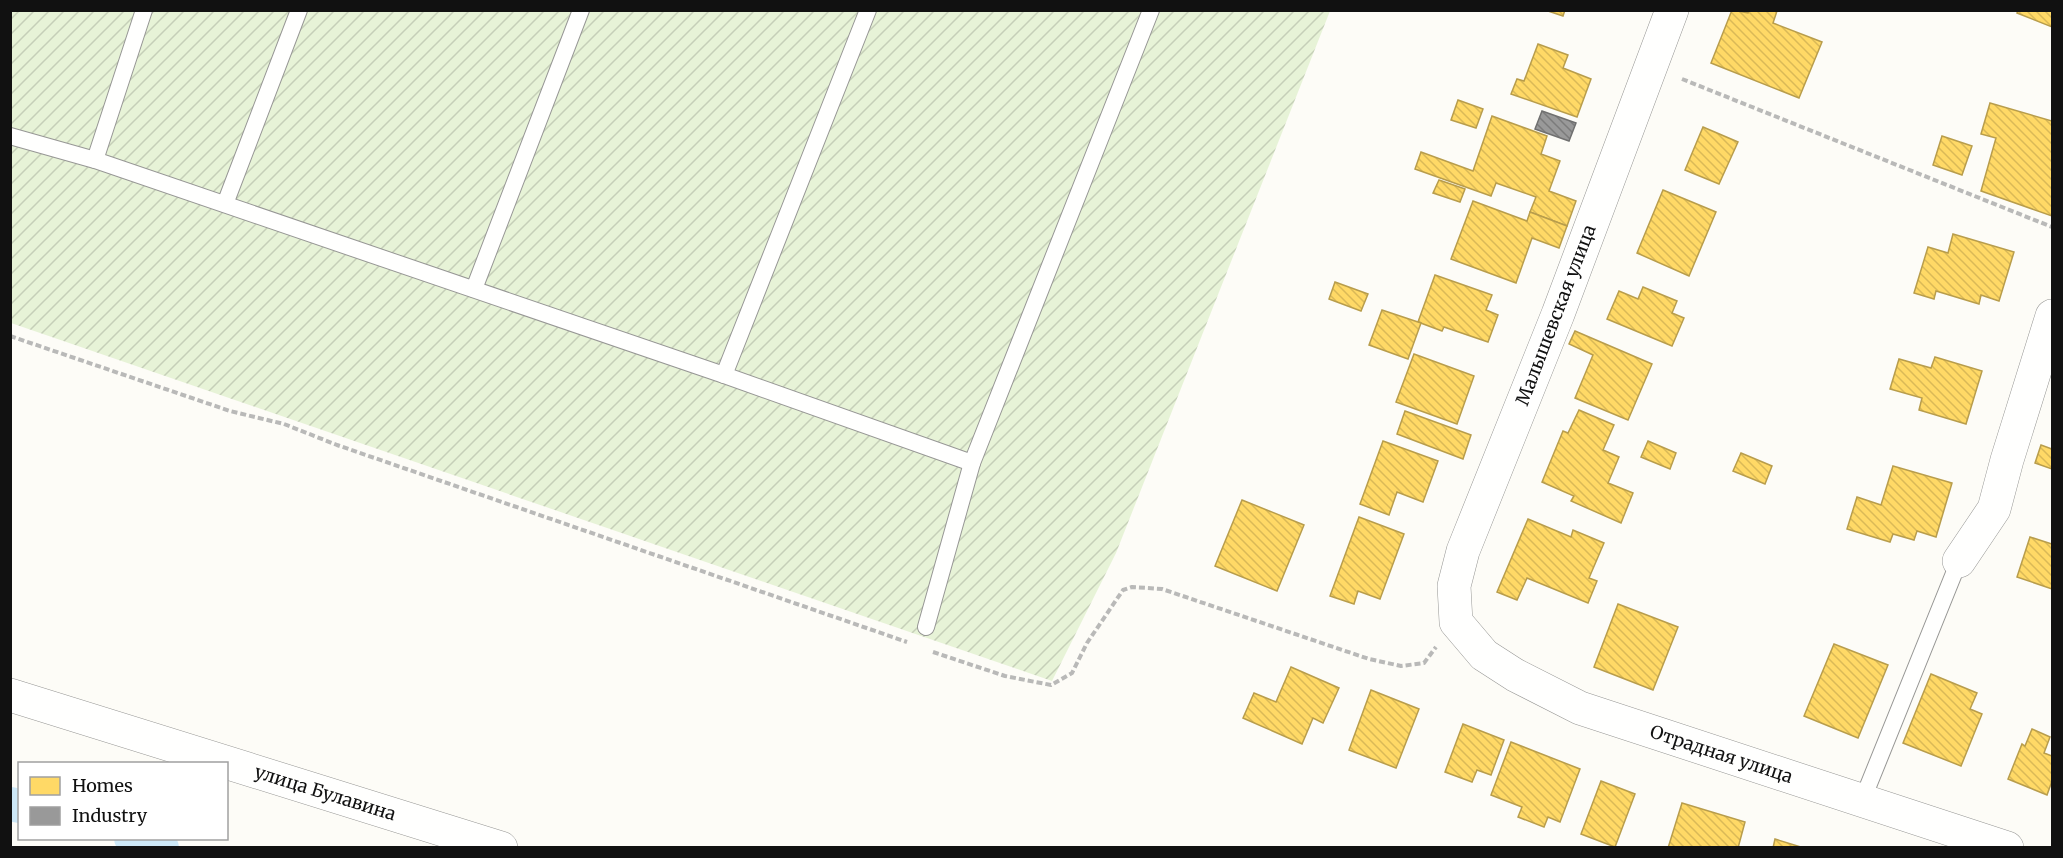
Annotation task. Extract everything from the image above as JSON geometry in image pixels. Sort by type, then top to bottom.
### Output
[{"type":"street","name":"Малышевская улица","points":[[1455,622],[1454,586],[1463,551],[1558,314],[1672,10]]},
{"type":"street","points":[[1959,561],[1994,509],[2052,316]]},
{"type":"street","name":"Отрадная улица","points":[[1455,622],[1484,655],[1515,675],[1580,708],[2007,848]]},
{"type":"street","name":"улица Булавина","points":[[10,695],[225,762]]},
{"type":"street","name":"улица Булавина","points":[[228,763],[501,848]]},
{"type":"lane","points":[[95,160],[144,10]]},
{"type":"lane","points":[[225,204],[299,10]]},
{"type":"lane","points":[[474,289],[581,10]]},
{"type":"lane","points":[[724,375],[868,10]]},
{"type":"lane","points":[[926,627],[972,463],[1152,10]]},
{"type":"lane","points":[[10,136],[95,160],[225,204],[724,375],[972,463]]},
{"type":"lane","points":[[1862,801],[1959,561]]},
{"type":"path","points":[[1651,67],[2052,227]]},
{"type":"path","points":[[10,336],[230,411],[284,424],[337,445],[915,645]]},
{"type":"path","points":[[926,649],[1005,676],[1051,685],[1072,673],[1087,643],[1123,590],[1132,587],[1162,590],[1369,660],[1401,666],[1424,663],[1455,622]]},
{"type":"green space","points":[[11,11],[1330,11],[1116,553],[1052,681],[11,323]]},
{"type":"building: Homes","points":[[1545,10],[1565,10],[1563,16]]},
{"type":"building: Homes","points":[[1732,10],[1748,13],[1749,10],[1775,10],[1777,11],[1773,23],[1822,42],[1799,98],[1711,63]]},
{"type":"building: Homes","points":[[2018,10],[2052,10],[2052,27],[2017,13]]},
{"type":"building: Homes","points":[[1538,44],[1568,55],[1563,68],[1591,79],[1577,117],[1511,94],[1517,79],[1524,81]]},
{"type":"building: Homes","points":[[1458,100],[1483,109],[1476,128],[1451,120]]},
{"type":"building: Homes","points":[[1990,103],[2052,121],[2052,216],[1981,191],[1996,138],[1981,134]]},
{"type":"building: Homes","points":[[1492,116],[1547,136],[1541,154],[1560,161],[1549,191],[1576,201],[1567,226],[1530,212],[1536,197],[1496,183],[1491,196],[1415,169],[1421,152],[1473,171]]},
{"type":"building: Homes","points":[[1703,127],[1738,142],[1719,184],[1685,170]]},
{"type":"building: Homes","points":[[1942,136],[1972,146],[1962,175],[1933,165]]},
{"type":"building: Homes","points":[[1439,180],[1465,189],[1460,202],[1433,193]]},
{"type":"building: Homes","points":[[1663,190],[1716,212],[1689,276],[1637,253]]},
{"type":"building: Homes","points":[[1473,201],[1527,221],[1530,212],[1567,226],[1559,248],[1532,238],[1516,283],[1451,259]]},
{"type":"building: Homes","points":[[1953,234],[2014,252],[1999,301],[1981,295],[1979,304],[1936,291],[1934,299],[1914,293],[1928,247],[1948,253]]},
{"type":"building: Homes","points":[[1435,275],[1492,295],[1486,310],[1498,315],[1488,342],[1444,327],[1442,331],[1418,322]]},
{"type":"building: Homes","points":[[1335,282],[1368,294],[1361,311],[1329,299]]},
{"type":"building: Homes","points":[[1643,287],[1677,301],[1672,313],[1684,318],[1672,346],[1607,319],[1619,291],[1638,299]]},
{"type":"building: Homes","points":[[1382,310],[1421,323],[1408,359],[1369,345]]},
{"type":"building: Homes","points":[[1575,331],[1652,364],[1628,420],[1575,398],[1593,355],[1569,344]]},
{"type":"building: Homes","points":[[1414,354],[1474,376],[1457,424],[1396,402]]},
{"type":"building: Homes","points":[[1935,357],[1982,371],[1966,424],[1919,410],[1922,398],[1890,389],[1899,359],[1931,368]]},
{"type":"building: Homes","points":[[1579,410],[1614,425],[1603,450],[1619,457],[1608,483],[1633,493],[1621,523],[1571,501],[1574,496],[1542,482],[1563,431],[1568,433]]},
{"type":"building: Homes","points":[[1405,411],[1471,435],[1463,459],[1397,434]]},
{"type":"building: Homes","points":[[1383,441],[1438,461],[1423,502],[1397,492],[1389,515],[1360,504]]},
{"type":"building: Homes","points":[[1648,441],[1676,453],[1670,469],[1641,457]]},
{"type":"building: Homes","points":[[2041,445],[2052,449],[2052,469],[2035,463]]},
{"type":"building: Homes","points":[[1741,453],[1772,466],[1765,484],[1733,471]]},
{"type":"building: Homes","points":[[1893,466],[1952,483],[1936,537],[1917,531],[1914,540],[1893,534],[1890,542],[1847,529],[1857,497],[1881,505]]},
{"type":"building: Homes","points":[[1242,500],[1304,525],[1277,591],[1215,566]]},
{"type":"building: Homes","points":[[1359,517],[1404,534],[1380,599],[1358,591],[1354,604],[1330,596]]},
{"type":"building: Homes","points":[[1528,519],[1571,537],[1573,530],[1604,543],[1589,578],[1597,581],[1588,603],[1527,578],[1517,600],[1497,592]]},
{"type":"building: Homes","points":[[2030,537],[2052,544],[2052,589],[2017,577]]},
{"type":"building: Homes","points":[[1618,604],[1678,627],[1653,690],[1594,667]]},
{"type":"building: Homes","points":[[1834,644],[1888,665],[1858,738],[1804,716]]},
{"type":"building: Homes","points":[[1291,667],[1339,688],[1323,723],[1313,718],[1302,744],[1243,718],[1254,693],[1276,702]]},
{"type":"building: Homes","points":[[1931,674],[1977,693],[1970,709],[1982,714],[1961,766],[1903,743]]},
{"type":"building: Homes","points":[[1371,690],[1419,709],[1396,768],[1349,750]]},
{"type":"building: Homes","points":[[1463,724],[1504,740],[1491,775],[1477,770],[1472,782],[1445,772]]},
{"type":"building: Homes","points":[[2032,729],[2050,737],[2044,753],[2052,756],[2052,781],[2047,795],[2008,779],[2022,744],[2025,746]]},
{"type":"building: Homes","points":[[1511,742],[1580,769],[1560,822],[1548,817],[1544,827],[1518,817],[1522,807],[1491,795]]},
{"type":"building: Homes","points":[[1601,781],[1635,794],[1615,847],[1581,834]]},
{"type":"building: Homes","points":[[1682,803],[1745,822],[1738,848],[1668,848]]},
{"type":"building: Homes","points":[[1775,839],[1804,848],[1773,848]]},
{"type":"building: Industry","points":[[1542,111],[1576,123],[1569,141],[1535,129]]},
{"type":"waterway","points":[[10,804],[18,806]]},
{"type":"waterway","points":[[137,840],[162,848]]}]
